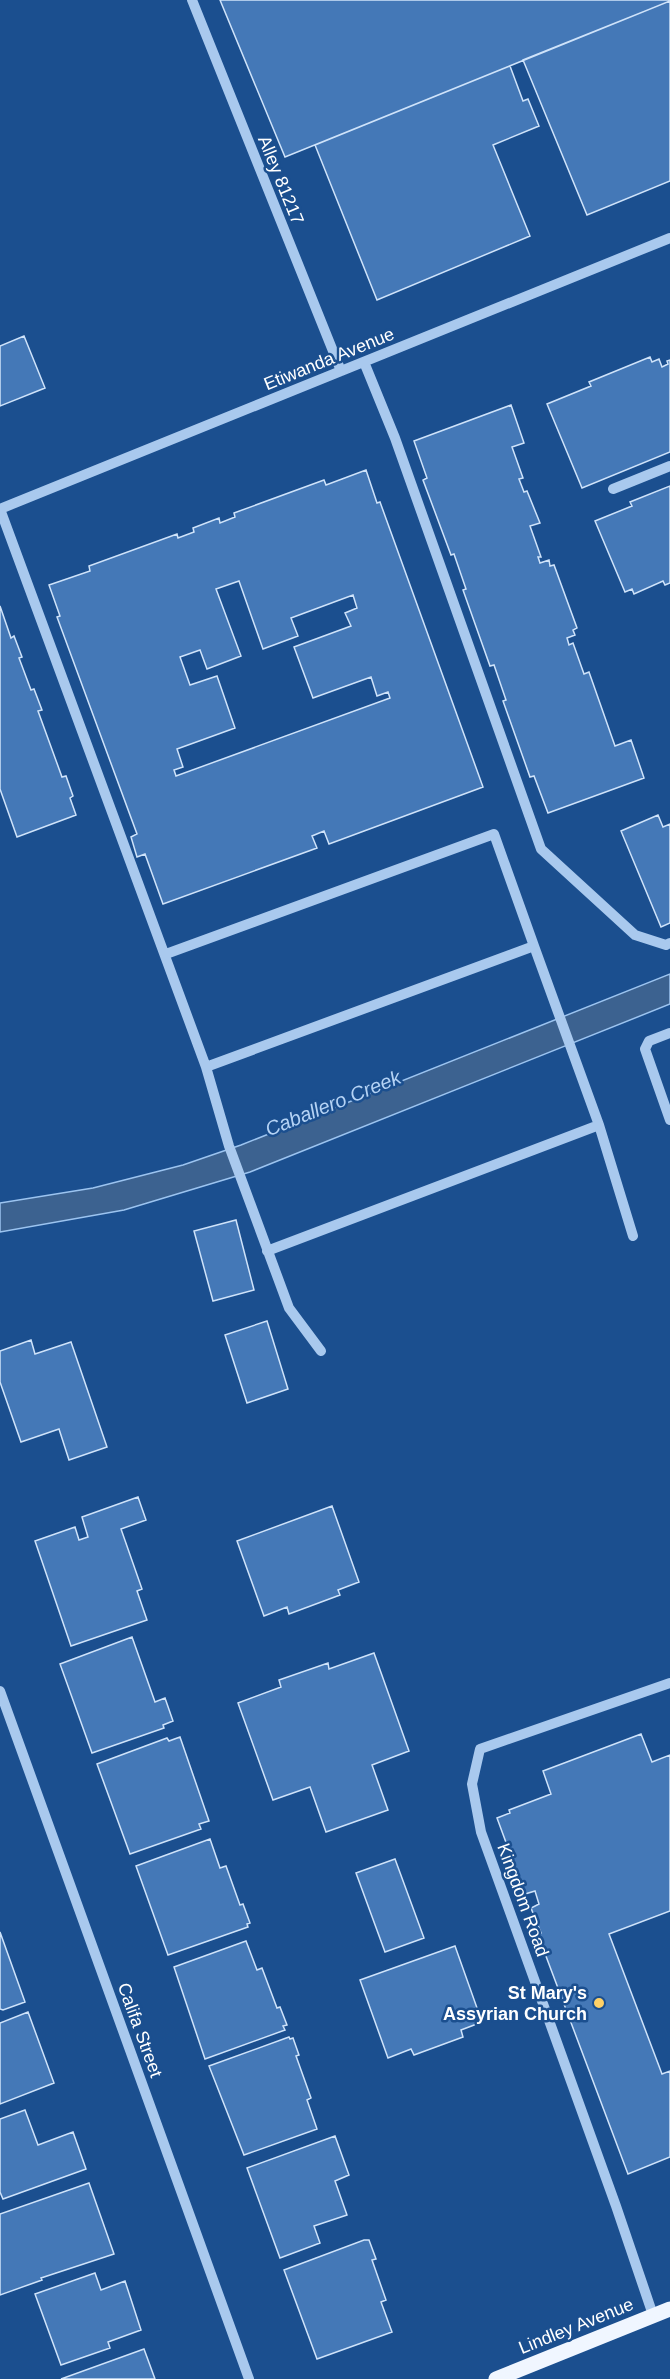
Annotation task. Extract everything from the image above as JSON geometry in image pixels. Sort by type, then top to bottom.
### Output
[{"type":"main road","name":"Lindley Avenue","points":[[496,2379],[670,2308]]},
{"type":"street","name":"Alley 81217","points":[[192,0],[341,371]]},
{"type":"street","name":"Etiwanda Avenue","points":[[0,509],[670,238]]},
{"type":"street","points":[[364,362],[395,438],[541,849],[635,935],[666,945],[670,943]]},
{"type":"street","points":[[613,489],[670,466]]},
{"type":"street","points":[[0,509],[166,954],[206,1066],[229,1146],[267,1251],[289,1308],[321,1351]]},
{"type":"street","points":[[166,954],[494,834],[599,1125],[633,1236]]},
{"type":"street","points":[[206,1066],[534,945]]},
{"type":"street","points":[[670,1033],[649,1041],[645,1049],[670,1120]]},
{"type":"street","points":[[267,1251],[599,1125]]},
{"type":"street","name":"Kingdom Road","points":[[653,2315],[481,1832],[472,1784],[480,1749],[670,1683]]},
{"type":"street","name":"Califa Street","points":[[0,1691],[249,2379]]},
{"type":"water","points":[[670,974],[670,1004],[250,1172],[124,1210],[0,1232],[0,1203],[93,1188],[183,1165],[241,1145]]},
{"type":"building","points":[[220,0],[670,0],[670,1],[285,157]]},
{"type":"building","points":[[670,1],[670,181],[587,215],[523,60]]},
{"type":"building","points":[[510,66],[523,101],[528,99],[539,126],[493,145],[530,236],[377,300],[315,145]]},
{"type":"building","points":[[24,336],[45,388],[0,406],[0,346]]},
{"type":"building","points":[[650,357],[652,362],[659,359],[662,367],[670,360],[670,452],[582,488],[547,404],[591,386],[589,382]]},
{"type":"building","points":[[511,405],[524,443],[512,447],[523,478],[519,479],[524,492],[527,491],[540,523],[530,526],[541,557],[538,557],[540,563],[549,560],[550,566],[554,565],[577,628],[573,630],[575,635],[567,638],[569,645],[573,643],[584,674],[589,672],[615,746],[631,740],[644,778],[548,813],[534,776],[530,777],[503,701],[506,700],[494,665],[490,666],[463,590],[466,589],[454,554],[451,555],[423,480],[427,478],[414,441]]},
{"type":"building","points":[[366,470],[377,503],[380,502],[483,787],[329,844],[324,831],[312,836],[317,848],[163,904],[145,854],[137,857],[131,837],[137,834],[57,617],[60,616],[49,585],[90,571],[89,566],[177,534],[178,538],[194,532],[193,528],[219,518],[220,523],[235,517],[234,513],[324,480],[326,485]],"holes":[[[239,581],[263,649],[298,636],[291,618],[353,595],[357,608],[345,613],[351,626],[294,647],[313,698],[371,677],[377,696],[388,692],[390,698],[176,776],[174,770],[183,767],[177,749],[235,728],[217,676],[190,685],[180,657],[200,650],[207,669],[241,656],[216,589]]]},
{"type":"building","points":[[670,486],[670,583],[665,585],[663,581],[634,594],[632,589],[625,592],[595,521],[632,506],[630,502]]},
{"type":"building","points":[[0,606],[11,638],[14,636],[22,657],[19,658],[31,690],[34,689],[42,710],[38,711],[62,777],[66,776],[73,796],[70,798],[76,815],[17,837],[0,789]]},
{"type":"building","points":[[658,815],[663,827],[670,824],[670,923],[661,927],[621,831]]},
{"type":"building","points":[[236,1220],[254,1290],[213,1301],[194,1231]]},
{"type":"building","points":[[267,1321],[288,1389],[247,1403],[225,1335]]},
{"type":"building","points":[[31,1340],[35,1354],[71,1342],[107,1447],[69,1460],[59,1429],[21,1442],[0,1382],[0,1351]]},
{"type":"building","points":[[138,1497],[146,1520],[121,1529],[142,1589],[137,1591],[147,1620],[71,1646],[35,1541],[75,1527],[79,1540],[88,1537],[82,1517]]},
{"type":"building","points":[[332,1506],[359,1582],[338,1590],[340,1595],[289,1614],[287,1607],[264,1616],[237,1541]]},
{"type":"building","points":[[132,1637],[155,1702],[165,1698],[173,1721],[163,1725],[164,1728],[92,1753],[60,1664]]},
{"type":"building","points":[[374,1653],[409,1751],[372,1765],[388,1810],[326,1832],[310,1787],[273,1800],[238,1703],[281,1687],[279,1680],[328,1663],[329,1669]]},
{"type":"building","name":"St Mary's Assyrian Church","points":[[641,1734],[652,1762],[670,1755],[670,1911],[609,1934],[662,2074],[670,2071],[670,2157],[628,2174],[538,1935],[541,1933],[531,1908],[539,1904],[535,1891],[525,1894],[497,1818],[510,1813],[509,1810],[551,1794],[543,1771]]},
{"type":"building","points":[[180,1737],[209,1821],[199,1824],[201,1829],[130,1854],[97,1764],[167,1738],[169,1741]]},
{"type":"building","points":[[210,1839],[220,1868],[226,1866],[240,1905],[243,1904],[250,1923],[247,1924],[248,1927],[168,1955],[136,1866]]},
{"type":"building","points":[[395,1859],[424,1938],[385,1952],[356,1873]]},
{"type":"building","points":[[0,1932],[25,2002],[3,2010],[0,2009]]},
{"type":"building","points":[[246,1941],[257,1970],[262,1968],[277,2008],[280,2007],[287,2025],[283,2026],[285,2030],[205,2059],[174,1967]]},
{"type":"building","points":[[455,1946],[482,2022],[461,2030],[463,2037],[414,2055],[411,2049],[388,2058],[360,1980]]},
{"type":"building","points":[[28,2012],[54,2083],[0,2104],[0,2023]]},
{"type":"building","points":[[289,2037],[293,2038],[299,2055],[296,2056],[311,2098],[307,2100],[317,2129],[244,2155],[209,2066]]},
{"type":"building","points":[[25,2110],[38,2145],[73,2132],[86,2169],[3,2199],[0,2192],[0,2119]]},
{"type":"building","points":[[335,2136],[349,2175],[335,2181],[347,2215],[314,2226],[320,2243],[280,2258],[247,2168]]},
{"type":"building","points":[[89,2183],[114,2254],[41,2278],[42,2280],[0,2295],[0,2214]]},
{"type":"building","points":[[369,2240],[376,2259],[372,2260],[386,2300],[381,2302],[392,2332],[317,2359],[284,2270]]},
{"type":"building","points":[[95,2273],[101,2290],[125,2281],[141,2330],[108,2342],[110,2348],[61,2365],[35,2294]]},
{"type":"building","points":[[144,2349],[155,2379],[61,2379]]},
{"type":"place","name":"St Mary's Assyrian Church","points":[[599,2003]]},
{"type":"water label","name":"Caballero Creek","points":[[333,1103]]}]
